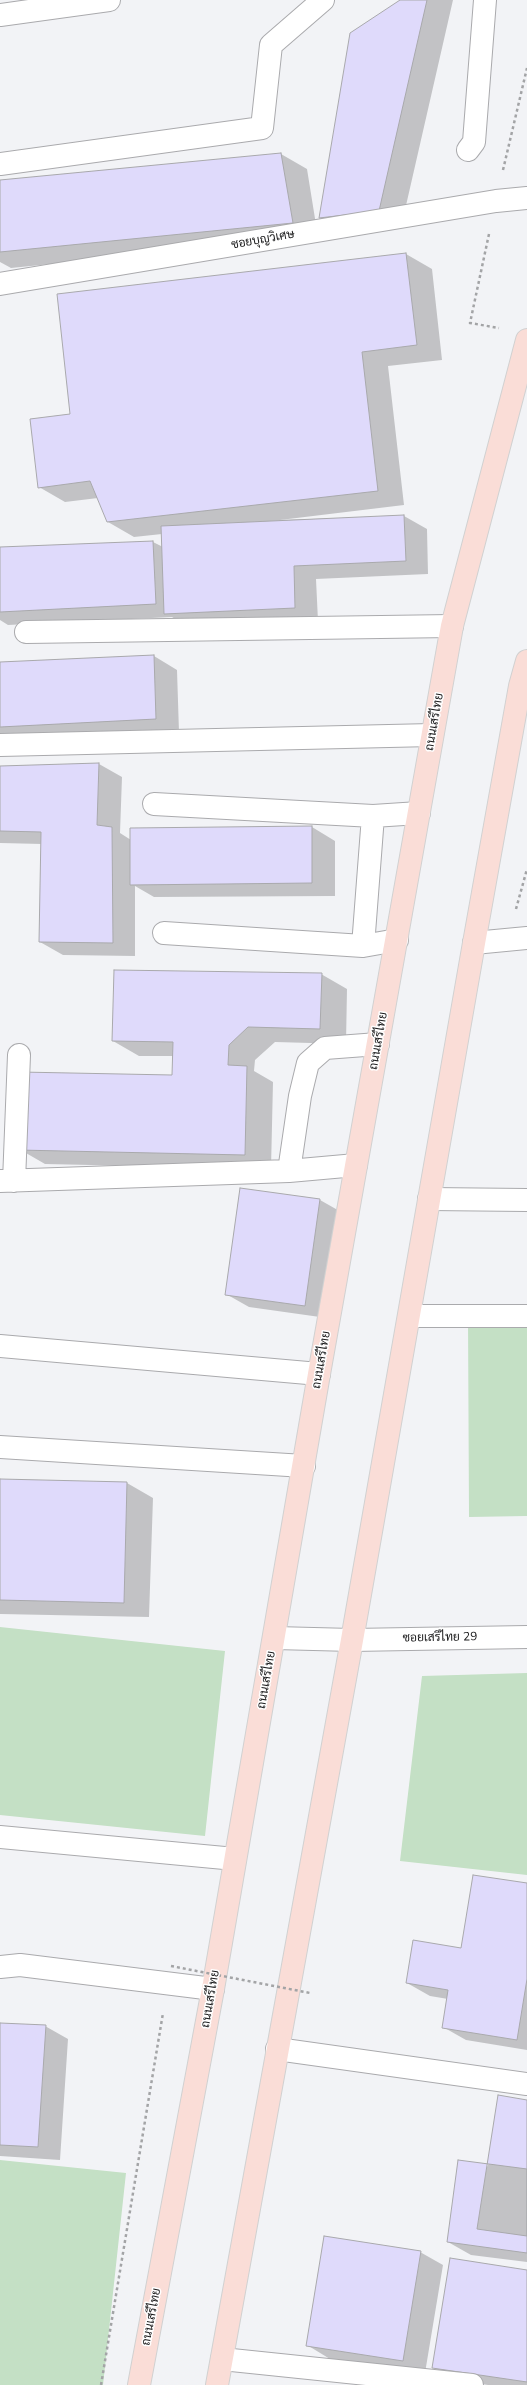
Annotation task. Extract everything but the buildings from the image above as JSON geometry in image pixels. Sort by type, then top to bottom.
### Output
[{"type":"main road","name":"ถนนเสรีไทย","points":[[139,2385],[213,1989],[275,1638],[319,1374],[452,626],[527,340]]},
{"type":"main road","points":[[217,2385],[410,1316],[474,943],[527,661]]},
{"type":"street","points":[[0,15],[109,0]]},
{"type":"street","points":[[0,164],[262,128],[271,45],[323,0]]},
{"type":"street","points":[[468,150],[474,142],[485,0]]},
{"type":"street","name":"ซอยบุญวิเศษ","points":[[0,284],[496,201],[527,198]]},
{"type":"street","points":[[26,632],[452,626]]},
{"type":"street","points":[[0,745],[432,735]]},
{"type":"street","points":[[154,804],[372,816],[419,813]]},
{"type":"street","points":[[363,946],[372,816]]},
{"type":"street","points":[[164,933],[363,946],[397,940]]},
{"type":"street","points":[[474,943],[527,938]]},
{"type":"street","points":[[288,1171],[300,1096],[308,1063],[325,1048],[378,1044]]},
{"type":"street","points":[[19,1055],[7,1181],[288,1171],[356,1164]]},
{"type":"street","points":[[429,1199],[527,1200]]},
{"type":"street","points":[[410,1316],[527,1316]]},
{"type":"street","points":[[0,1346],[319,1374]]},
{"type":"street","points":[[0,1447],[304,1466]]},
{"type":"street","name":"ซอยเสรีไทย 29","points":[[275,1638],[352,1640],[527,1637]]},
{"type":"street","points":[[0,1837],[235,1859]]},
{"type":"street","points":[[0,1967],[20,1965],[170,1974],[213,1989]]},
{"type":"street","points":[[277,2049],[527,2084]]},
{"type":"street","points":[[222,2359],[472,2385]]},
{"type":"path","points":[[101,2385],[170,1974],[310,1993]]},
{"type":"green space","points":[[527,1316],[527,1516],[469,1517],[468,1317]]},
{"type":"green space","points":[[0,1627],[225,1651],[205,1836],[0,1815]]},
{"type":"green space","points":[[527,1673],[527,1875],[400,1861],[422,1676]]},
{"type":"green space","points":[[0,2160],[126,2173],[103,2385],[0,2385]]}]
